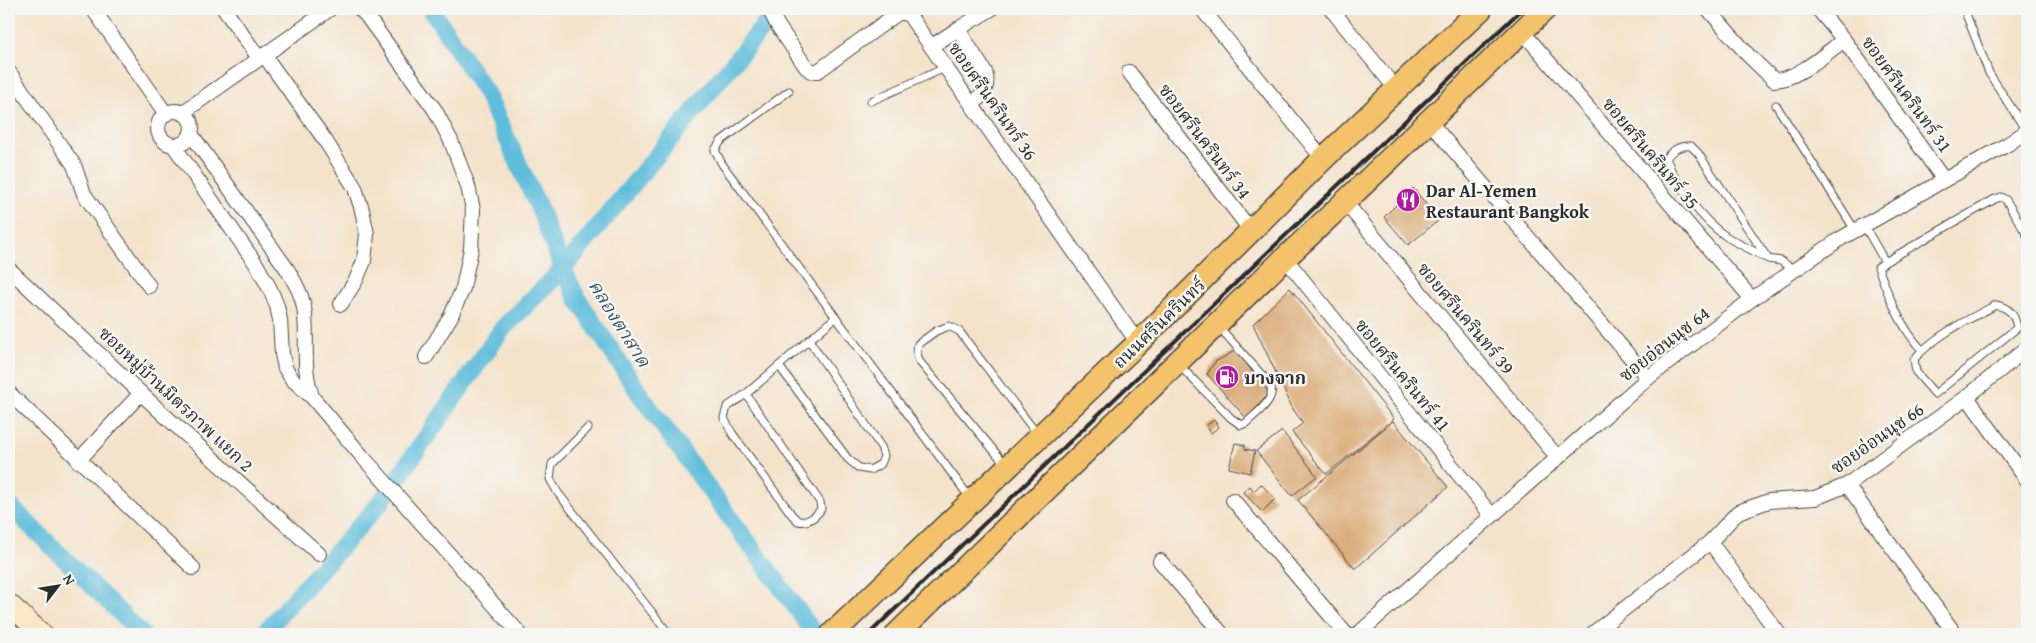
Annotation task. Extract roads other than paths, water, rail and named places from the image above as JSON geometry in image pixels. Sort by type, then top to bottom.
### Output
[{"type":"main road","name":"ถนนศรีนครินทร์","points":[[838,629],[1138,343],[1324,159],[1481,9]]},
{"type":"main road","points":[[898,634],[1177,362],[1545,9]]},
{"type":"street","points":[[93,9],[166,114]]},
{"type":"street","points":[[224,9],[325,140],[354,188],[362,210],[367,234],[364,261],[356,280],[342,304]]},
{"type":"street","points":[[182,113],[330,9]]},
{"type":"street","points":[[360,9],[435,110],[451,141],[468,186],[473,210],[470,249],[463,288],[452,316],[426,357]]},
{"type":"street","name":"ซอยศรีนครินทร์ 36","points":[[769,9],[778,26],[806,67],[811,71],[818,71],[898,13],[909,15],[1138,343]]},
{"type":"street","points":[[932,46],[991,9]]},
{"type":"street","points":[[1202,9],[1324,159]]},
{"type":"street","points":[[1331,9],[1396,89]]},
{"type":"street","points":[[1708,9],[1749,56],[1774,80],[1781,80],[1798,73],[1844,40]]},
{"type":"street","name":"ซอยศรีนครินทร์ 31","points":[[1818,9],[1844,40],[1944,180]]},
{"type":"street","points":[[958,29],[986,72],[988,79],[987,88],[973,105]]},
{"type":"street","name":"ซอยศรีนครินทร์ 35","points":[[1522,31],[1752,300]]},
{"type":"street","points":[[9,72],[74,165],[89,201],[149,286]]},
{"type":"street","name":"ซอยศรีนครินทร์ 34","points":[[1130,72],[1252,232]]},
{"type":"street","points":[[192,134],[187,141],[181,145],[174,146],[167,144],[162,139],[158,125],[166,114],[177,111],[182,113],[191,122],[192,134],[287,269],[304,306],[306,372],[312,397]]},
{"type":"street","points":[[1428,120],[1648,378]]},
{"type":"street","name":"ซอยอ่อนนุช 64","points":[[1358,634],[1648,378],[1794,270],[1859,228],[2027,131]]},
{"type":"street","points":[[174,146],[256,264],[270,289],[277,306],[285,368],[292,379],[312,397],[406,507],[520,634]]},
{"type":"street","name":"ซอยศรีนครินทร์ 39","points":[[1345,202],[1558,458]]},
{"type":"street","name":"ซอยศรีนครินทร์ 41","points":[[1285,258],[1492,516]]},
{"type":"street","name":"ซอยหมู่บ้านมิตรภาพ แยก 2","points":[[9,269],[141,393],[319,554]]},
{"type":"street","name":"ซอยอ่อนนุช 66","points":[[1596,633],[1710,542],[1738,512],[1768,501],[1815,498],[1848,485],[1967,397],[2027,348]]},
{"type":"street","points":[[9,393],[78,461],[193,568]]},
{"type":"street","points":[[78,461],[141,393]]},
{"type":"street","points":[[1967,397],[2027,480]]},
{"type":"street","points":[[1848,485],[1955,634]]},
{"type":"street","points":[[1233,500],[1346,634]]},
{"type":"street","points":[[1710,542],[1779,634]]},
{"type":"street","points":[[1160,561],[1222,634]]},
{"type":"street","points":[[9,604],[42,634]]},
{"type":"lane","points":[[1964,9],[1989,73],[2027,131]]},
{"type":"lane","points":[[872,101],[947,67]]},
{"type":"lane","points":[[789,91],[721,141],[715,150],[722,164],[973,501]]},
{"type":"lane","points":[[1776,105],[1859,228],[1885,262]]},
{"type":"lane","points":[[1768,259],[1698,152],[1691,146],[1685,146],[1671,152],[1666,158],[1672,175],[1706,220],[1726,236],[1768,259],[1781,261],[1794,270]]},
{"type":"lane","points":[[1922,350],[1902,321],[1884,285],[1878,267],[2001,197],[2006,200],[2026,235]]},
{"type":"lane","points":[[1996,305],[2005,307],[2015,316],[2017,328],[1935,394],[1916,372],[1914,359],[1922,350],[1960,323],[1996,305]]},
{"type":"lane","points":[[746,394],[820,502],[822,509],[817,515],[806,522],[798,521],[792,515],[732,433],[724,418],[727,407],[746,394],[836,317]]},
{"type":"lane","points":[[1177,362],[1231,418],[1241,425],[1246,423],[1272,397],[1273,391],[1270,384],[1217,324]]},
{"type":"lane","points":[[1008,468],[919,361],[917,353],[918,344],[936,331],[949,326],[959,331],[1040,437]]},
{"type":"lane","points":[[779,366],[848,459],[859,468],[870,470],[881,464],[884,456],[881,447],[809,340]]},
{"type":"lane","points":[[588,428],[552,464],[550,479],[558,493],[669,634]]},
{"type":"waterway","name":"คลองตาสาด","points":[[431,9],[486,93],[540,210],[563,269],[577,298],[641,396],[815,634]]},
{"type":"waterway","points":[[263,634],[380,503],[503,328],[563,269],[778,9]]},
{"type":"waterway","points":[[9,505],[142,634]]},
{"type":"railway","points":[[869,634],[1522,9]]},
{"type":"place","name":"Dar Al-Yemen Restaurant Bangkok","points":[[1408,200]]},
{"type":"place","name":"บางจาก","points":[[1227,377]]}]
